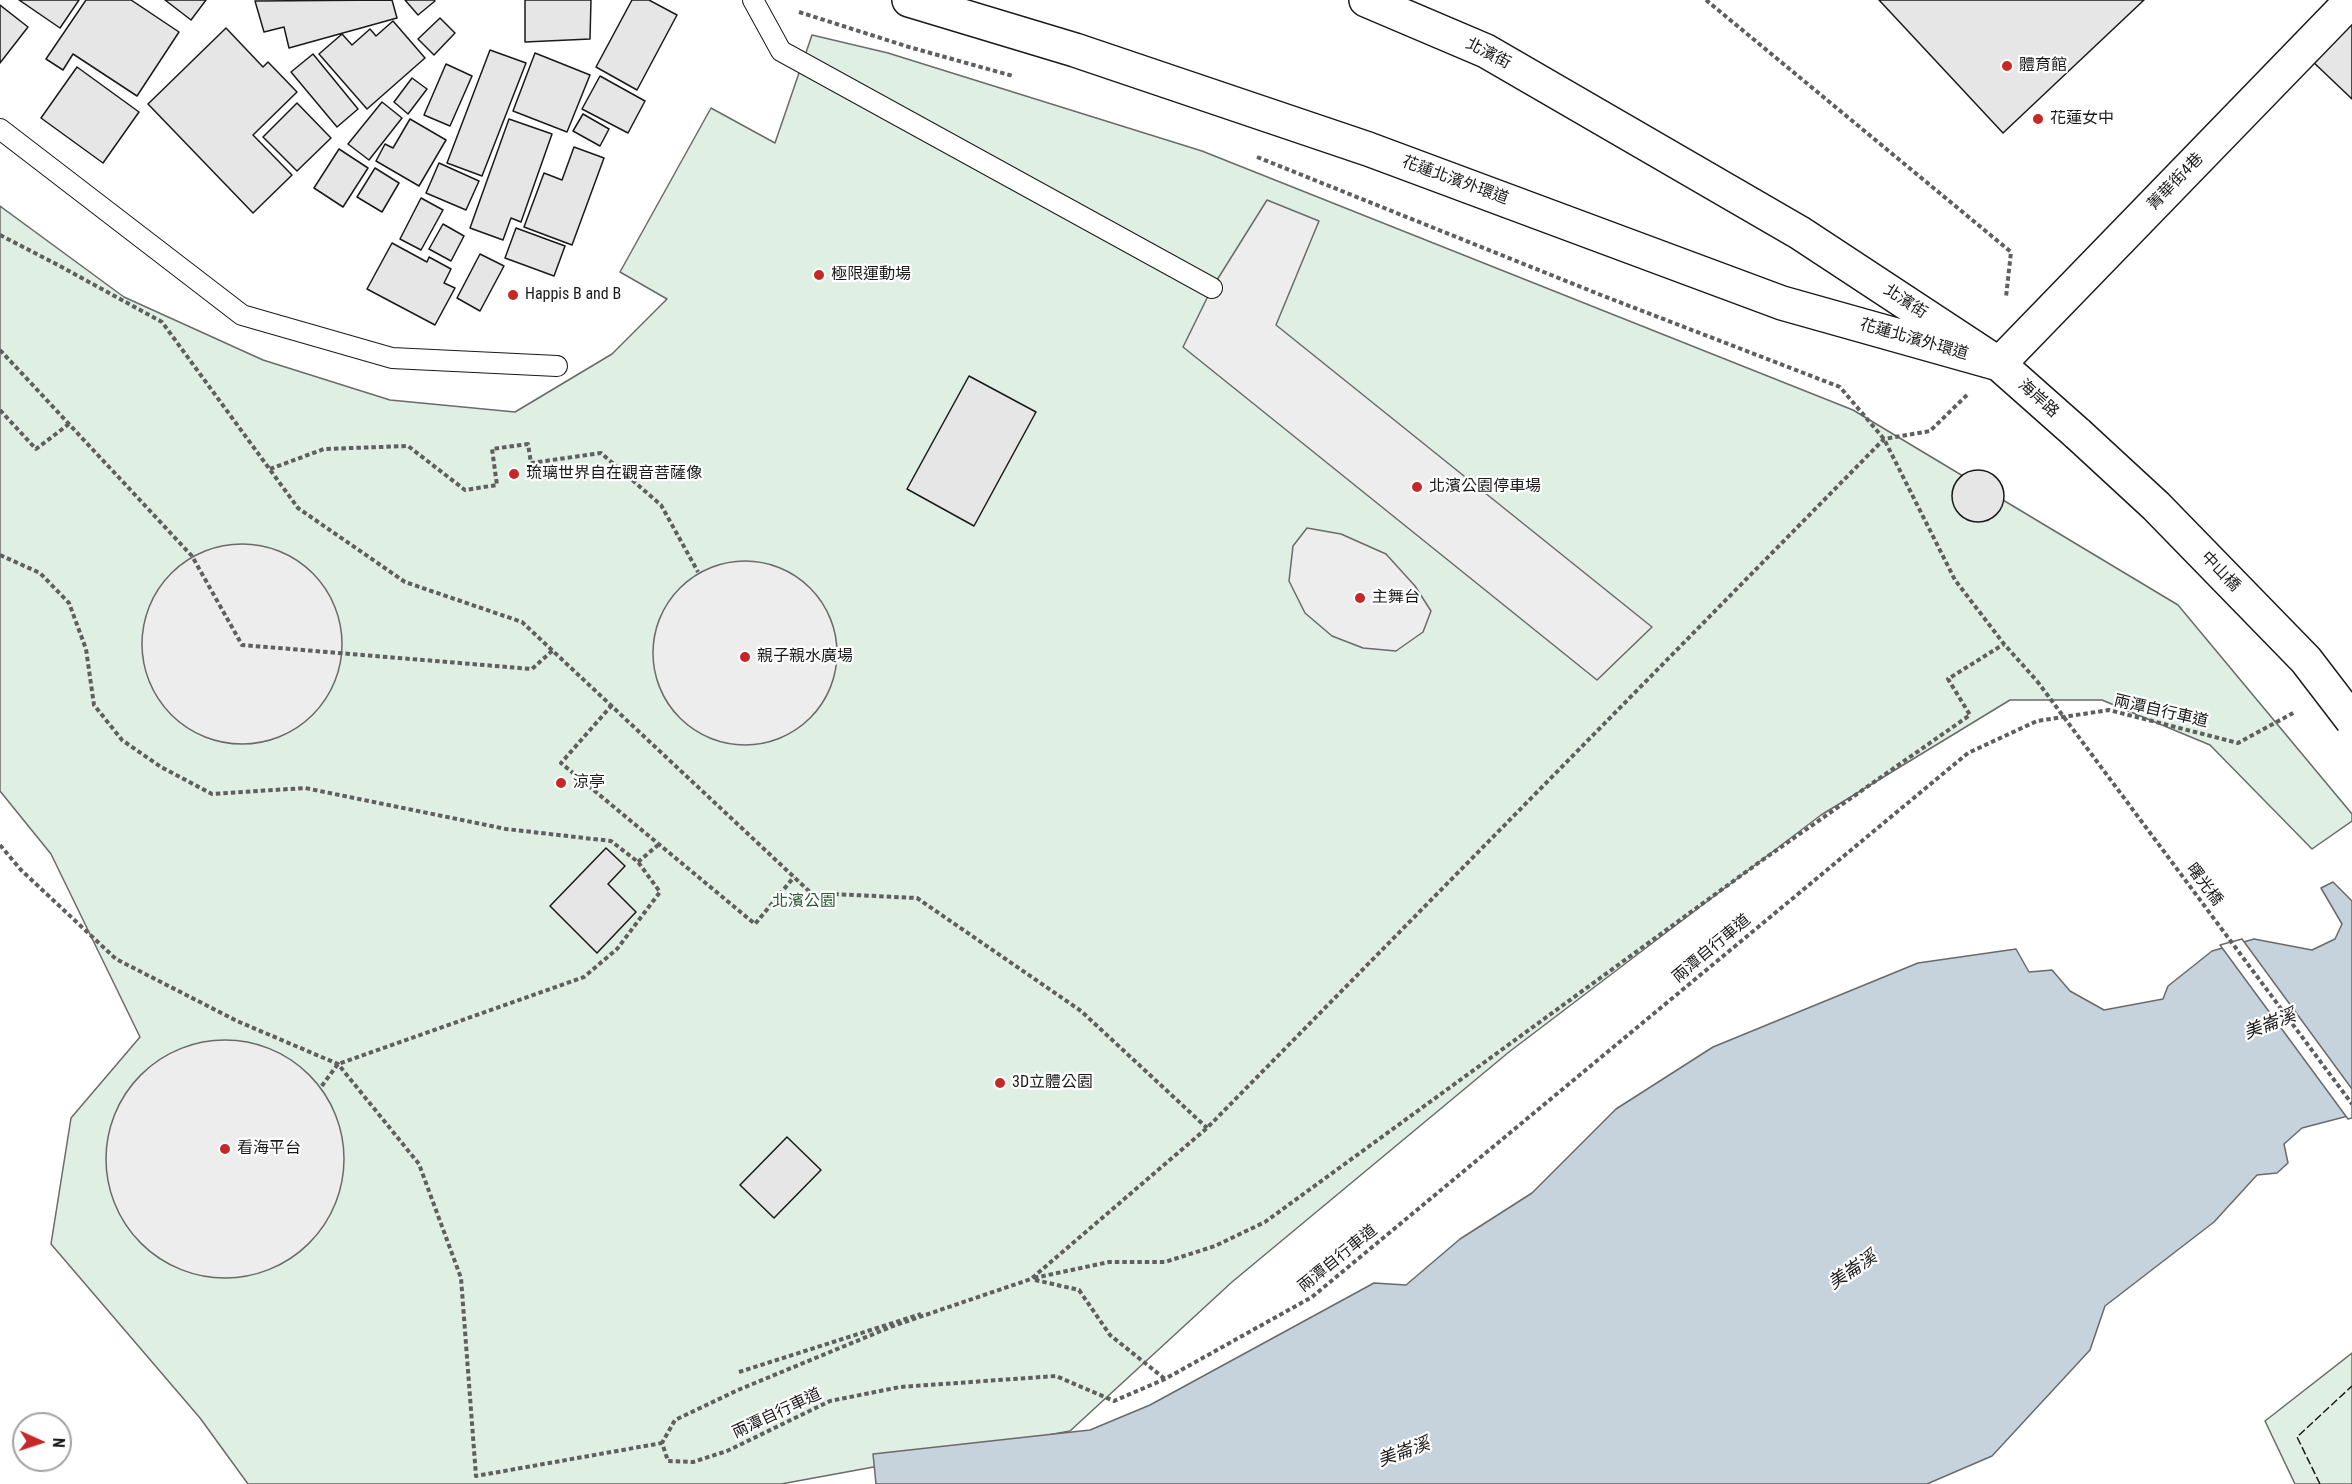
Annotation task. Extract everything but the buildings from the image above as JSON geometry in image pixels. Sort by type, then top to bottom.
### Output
[{"type":"street","name":"花蓮北濱外環道","points":[[909,0],[1075,50],[1368,149],[1782,303],[1999,364]]},
{"type":"street","name":"北濱街","points":[[1366,0],[1497,57],[1800,233],[1999,364]]},
{"type":"street","name":"菁華街4巷","points":[[1999,364],[2352,0]]},
{"type":"street","name":"海岸路","points":[[1999,364],[2078,434]]},
{"type":"street","name":"中山橋","points":[[2078,434],[2156,506],[2306,660],[2352,720]]},
{"type":"lane","points":[[753,0],[781,51],[1212,288]]},
{"type":"lane","points":[[0,129],[242,315],[392,358],[557,366]]},
{"type":"path","points":[[0,845],[21,870],[116,959],[237,1021],[338,1064],[419,1164],[460,1278],[476,1476],[662,1443],[675,1420],[738,1390],[892,1326],[1031,1279],[1208,1128],[1884,439],[1930,431],[1999,364],[2011,252],[1706,0]]},
{"type":"path","points":[[792,10],[909,47],[1023,79]]},
{"type":"path","name":"曙光橋","points":[[1254,156],[1601,295],[1840,387],[1884,439],[1955,580],[2004,644],[2037,681],[2352,1104]]},
{"type":"path","points":[[0,235],[162,322],[298,508],[405,582],[522,622],[811,893],[917,898],[1081,1011],[1208,1128]]},
{"type":"path","points":[[0,350],[192,556],[242,645],[532,669],[553,651]]},
{"type":"path","points":[[0,410],[36,449],[69,424]]},
{"type":"path","points":[[270,469],[324,449],[408,446],[465,490],[497,485],[492,449],[528,444],[531,463],[601,453],[661,505],[698,572]]},
{"type":"path","points":[[0,555],[40,573],[69,603],[86,649],[94,705],[122,740],[161,767],[212,794],[305,788],[506,829],[610,841],[638,862],[660,892],[617,949],[584,977],[338,1064],[321,1087]]},
{"type":"path","points":[[739,1372],[1031,1279],[1109,1262],[1165,1262],[1215,1246],[1265,1222],[1761,861],[1970,715],[1948,680],[2004,644]]},
{"type":"path","points":[[612,705],[561,763],[755,924],[794,877]]},
{"type":"path","name":"兩潭自行車道","points":[[662,1443],[668,1461],[693,1462],[727,1451],[830,1401],[900,1387],[1056,1376],[1114,1401],[1165,1379],[1312,1297],[1968,753],[2037,721],[2109,710],[2238,743]]},
{"type":"path","points":[[638,862],[658,845]]},
{"type":"path","points":[[1031,1279],[1079,1290],[1110,1335],[1165,1379]]},
{"type":"green space","name":"北濱公園","points":[[812,35],[888,53],[1202,151],[1853,410],[2178,605],[2352,814],[2352,821],[2312,849],[2210,745],[2102,700],[2010,700],[1821,815],[1509,1052],[1232,1282],[1070,1431],[781,1484],[248,1484],[200,1418],[51,1244],[71,1118],[140,1037],[51,854],[0,791],[0,206],[124,297],[263,360],[390,400],[515,412],[612,354],[667,299],[620,272],[711,108],[775,143]]},
{"type":"green space","points":[[2352,1353],[2352,1484],[2295,1484],[2265,1421]]},
{"type":"shaded area","name":"北濱公園停車場","points":[[1267,200],[1319,221],[1276,325],[1652,627],[1597,680],[1183,347],[1212,288]]},
{"type":"shaded area","name":"主舞台","points":[[1307,528],[1341,534],[1386,554],[1415,586],[1431,611],[1423,632],[1396,651],[1363,648],[1332,636],[1305,613],[1289,581],[1293,546]]},
{"type":"shaded area","points":[[242,544],[261,546],[289,556],[319,581],[334,606],[340,625],[342,644],[340,663],[330,691],[305,721],[280,736],[261,742],[242,744],[223,742],[195,732],[165,707],[150,682],[144,663],[142,644],[144,625],[154,597],[179,567],[204,552],[223,546]]},
{"type":"shaded area","name":"親子親水廣場","points":[[745,561],[763,562],[780,568],[796,576],[810,588],[822,602],[830,618],[836,635],[836,671],[830,688],[822,704],[810,718],[796,730],[780,738],[763,744],[745,745],[727,744],[710,738],[694,730],[680,718],[668,704],[660,688],[654,671],[653,653],[654,635],[660,618],[668,602],[680,588],[694,576],[710,568],[727,562]]},
{"type":"shaded area","name":"看海平台","points":[[213,1040],[237,1040],[260,1045],[281,1054],[301,1067],[317,1083],[330,1103],[339,1124],[344,1159],[342,1182],[335,1205],[317,1235],[301,1251],[281,1264],[260,1273],[237,1278],[213,1278],[190,1273],[169,1264],[149,1251],[133,1235],[120,1215],[111,1194],[106,1171],[106,1147],[111,1124],[120,1103],[133,1083],[149,1067],[169,1054],[190,1045]]},
{"type":"water","name":"美崙溪","points":[[2333,882],[2352,901],[2352,1115],[2302,1128],[2284,1144],[2288,1163],[2277,1173],[2257,1175],[2214,1222],[2105,1306],[2090,1350],[1992,1456],[1927,1484],[876,1484],[873,1454],[1090,1430],[1150,1405],[1374,1283],[1406,1285],[1460,1239],[1532,1193],[1616,1109],[1713,1047],[1918,963],[2016,949],[2029,972],[2052,970],[2070,991],[2104,1010],[2163,999],[2168,986],[2212,951],[2254,939],[2312,950],[2335,939],[2342,924],[2321,888]]},
{"type":"pier","points":[[2242,939],[2352,1089],[2352,1118],[2348,1119],[2220,945]]},
{"type":"fence","points":[[2320,1484],[2297,1437],[2352,1386]]},
{"type":"place","name":"體育館","points":[[2007,66]]},
{"type":"place","name":"花蓮女中","points":[[2038,119]]},
{"type":"place","name":"極限運動場","points":[[819,275]]},
{"type":"place","name":"Happis B and B","points":[[513,295]]},
{"type":"place","name":"琉璃世界自在觀音菩薩像","points":[[514,474]]},
{"type":"place","name":"北濱公園停車場","points":[[1417,487]]},
{"type":"place","name":"主舞台","points":[[1360,598]]},
{"type":"place","name":"親子親水廣場","points":[[745,657]]},
{"type":"place","name":"涼亭","points":[[561,783]]},
{"type":"place","name":"3D立體公園","points":[[1000,1083]]},
{"type":"place","name":"看海平台","points":[[225,1149]]}]
